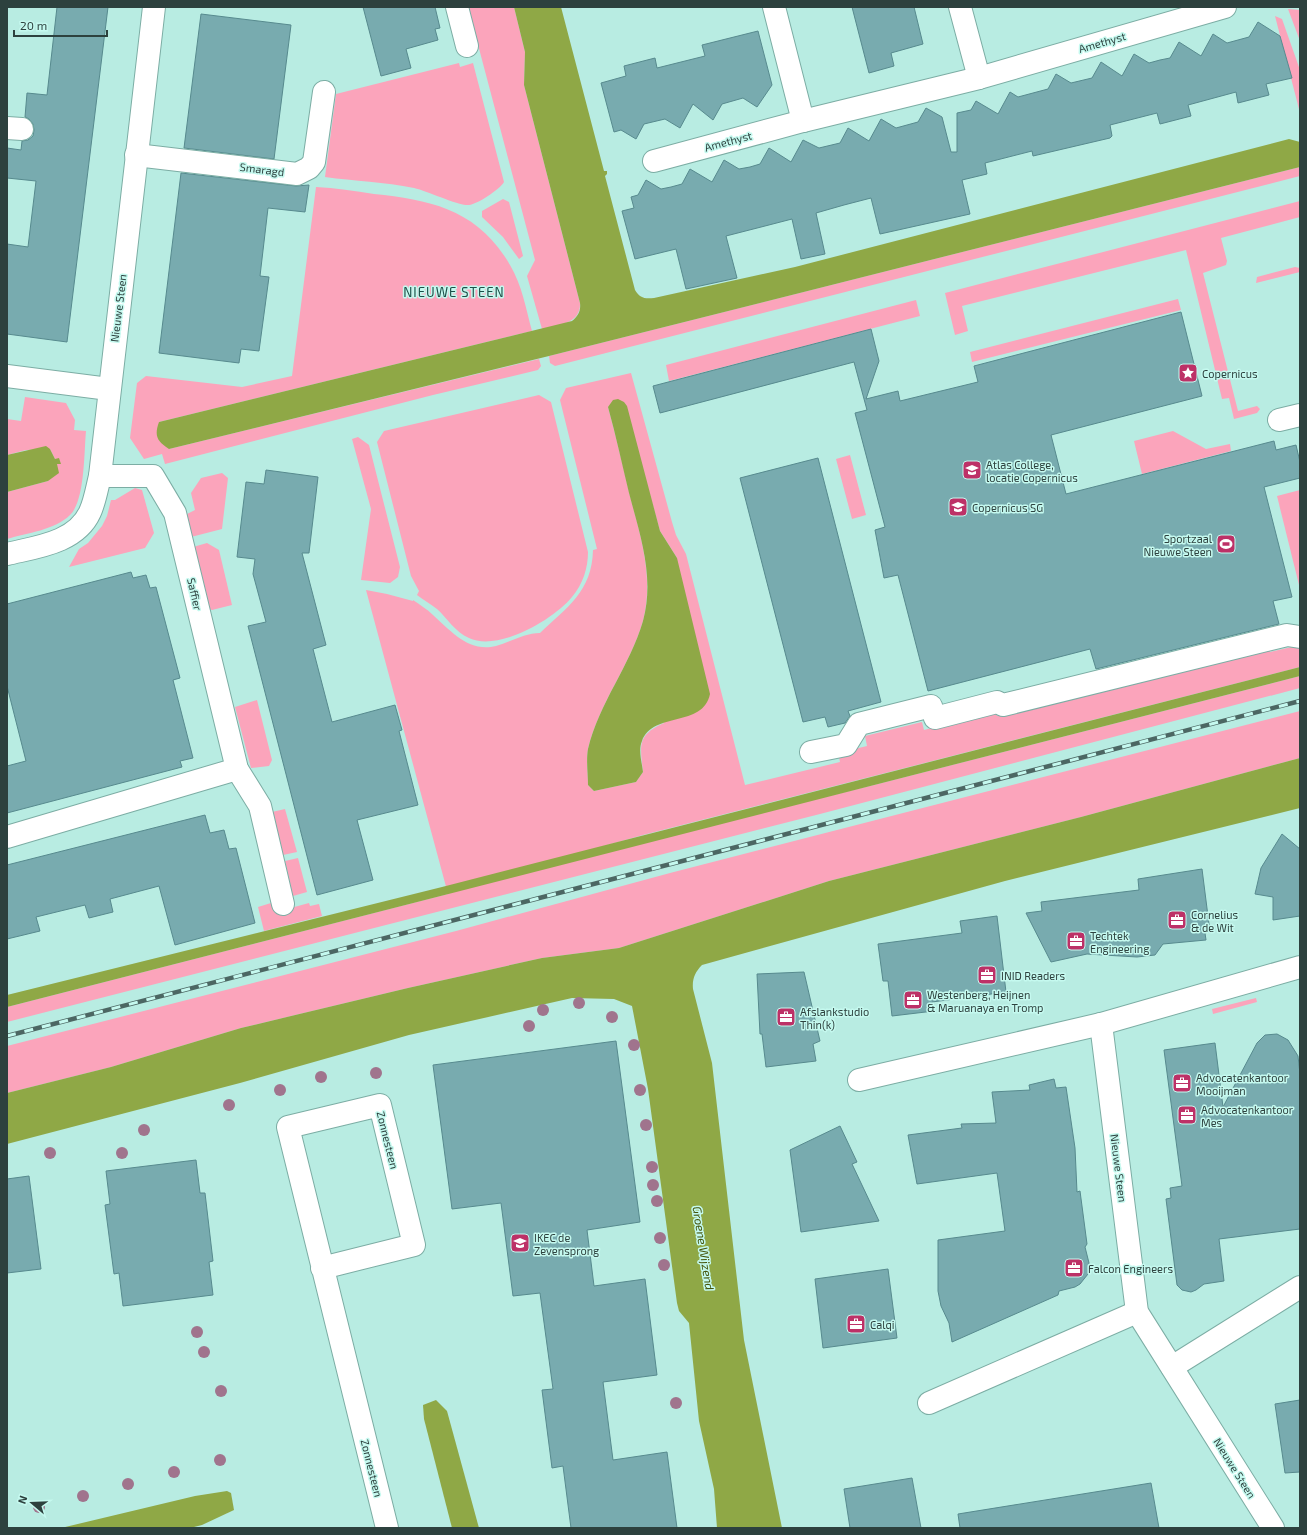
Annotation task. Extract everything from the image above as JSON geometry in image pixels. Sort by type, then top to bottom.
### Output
[{"type":"street","name":"Nieuwe Steen","points":[[7,554],[58,541],[72,534],[90,513],[100,476],[154,7]]},
{"type":"street","points":[[457,7],[467,46]]},
{"type":"street","points":[[774,7],[803,121]]},
{"type":"street","points":[[960,7],[979,78]]},
{"type":"street","name":"Amethyst","points":[[654,161],[803,121],[979,78],[1224,7]]},
{"type":"street","name":"Smaragd","points":[[136,155],[297,174],[303,172],[314,162],[324,92]]},
{"type":"street","points":[[7,376],[109,389]]},
{"type":"street","name":"Saffier","points":[[100,476],[153,476],[175,514],[237,770],[260,806],[283,904]]},
{"type":"street","points":[[812,752],[846,745],[859,724],[931,706],[935,718],[997,702],[1003,705],[1287,635],[1300,637]]},
{"type":"street","points":[[7,837],[237,770]]},
{"type":"street","points":[[859,1080],[1101,1024],[1300,968]]},
{"type":"street","name":"Nieuwe Steen","points":[[1101,1024],[1137,1312],[1273,1528]]},
{"type":"street","name":"Zonnesteen","points":[[322,1268],[414,1245],[380,1105],[288,1127],[322,1268],[387,1528]]},
{"type":"street","points":[[1172,1367],[1300,1288]]},
{"type":"street","points":[[929,1403],[1137,1312]]},
{"type":"shaded area","points":[[468,7],[514,7],[525,52],[524,85],[580,303],[577,315],[573,319],[561,325],[542,329],[527,276],[535,260]]},
{"type":"shaded area","points":[[1288,9],[1300,10],[1300,41]]},
{"type":"shaded area","points":[[1275,16],[1282,19],[1300,70],[1300,113]]},
{"type":"shaded area","points":[[459,63],[460,67],[473,63],[504,182],[502,185],[478,202],[464,205],[414,188],[392,184],[325,177],[336,94]]},
{"type":"shaded area","points":[[1300,167],[1300,176],[555,366],[550,363],[549,356]]},
{"type":"shaded area","points":[[316,187],[415,200],[452,211],[468,220],[497,246],[510,265],[521,289],[532,331],[159,422],[169,449],[539,359],[541,366],[538,370],[433,395],[165,464],[162,454],[144,459],[130,438],[137,383],[146,376],[242,387],[292,376]]},
{"type":"shaded area","points":[[503,199],[509,202],[523,256],[519,259],[503,237],[482,217],[482,211]]},
{"type":"shaded area","points":[[1300,201],[1300,217],[1221,238],[1227,261],[1226,265],[1203,273],[1238,411],[1257,406],[1260,409],[1257,413],[1234,419],[1229,398],[1222,399],[1186,250],[962,306],[968,331],[955,335],[945,293]]},
{"type":"shaded area","points":[[1295,267],[1300,268],[1300,272],[1256,283],[1257,277]]},
{"type":"shaded area","points":[[1178,299],[1181,310],[972,362],[970,352]]},
{"type":"shaded area","points":[[916,300],[920,316],[669,381],[666,365]]},
{"type":"shaded area","points":[[631,373],[672,522],[676,535],[686,554],[745,785],[840,762],[838,753],[867,746],[865,736],[922,722],[924,730],[995,711],[997,716],[1268,646],[1270,652],[1300,645],[1300,667],[643,835],[469,884],[874,785],[1300,676],[1300,688],[820,814],[7,1022],[7,1007],[448,894],[366,590],[413,600],[461,639],[477,646],[486,647],[496,646],[529,634],[540,633],[576,598],[588,577],[592,565],[593,550],[597,549],[560,400],[566,388]],"holes":[[[624,402],[660,531],[677,558],[664,723],[655,727],[649,732],[642,742],[641,755],[643,772],[636,782],[594,791],[588,785],[588,749],[599,716],[637,638],[643,621],[647,589],[647,573],[642,542],[608,407]]]},
{"type":"shaded area","points":[[539,395],[551,402],[588,552],[586,570],[582,581],[572,597],[552,615],[539,624],[509,637],[495,641],[481,641],[469,638],[452,625],[437,609],[417,595],[419,591],[411,576],[377,442],[384,431]]},
{"type":"shaded area","points":[[25,397],[66,403],[75,420],[74,430],[86,431],[83,476],[79,499],[70,515],[64,520],[49,528],[7,539],[7,492],[48,481],[57,464],[60,464],[55,459],[50,449],[26,450],[7,455],[7,419],[21,421]]},
{"type":"shaded area","points":[[1173,431],[1206,449],[1230,444],[1231,451],[1142,474],[1134,441]]},
{"type":"shaded area","points":[[358,437],[369,445],[400,567],[398,577],[390,583],[361,580],[371,509],[352,439]]},
{"type":"shaded area","points":[[850,455],[866,515],[852,519],[836,459]]},
{"type":"shaded area","points":[[222,473],[228,478],[222,529],[191,537],[185,515],[195,510],[191,493],[201,478]]},
{"type":"shaded area","points":[[135,488],[142,490],[154,533],[145,548],[69,567],[79,549],[88,543],[102,526],[107,516],[111,500],[115,500]]},
{"type":"shaded area","points":[[1300,490],[1300,589],[1277,496]]},
{"type":"shaded area","points":[[207,543],[219,550],[232,605],[212,610],[209,609],[193,547]]},
{"type":"shaded area","points":[[257,700],[272,760],[269,766],[251,768],[235,707]]},
{"type":"shaded area","points":[[1300,711],[1300,758],[1081,817],[829,881],[619,948],[542,958],[408,988],[241,1028],[111,1067],[7,1093],[7,1046],[456,931],[670,873]]},
{"type":"shaded area","points":[[285,809],[297,852],[283,855],[272,812]]},
{"type":"shaded area","points":[[298,858],[307,892],[293,896],[285,861]]},
{"type":"shaded area","points":[[271,903],[276,912],[309,903],[310,906],[319,904],[322,916],[264,931],[258,907]]},
{"type":"shaded area","points":[[1256,998],[1257,1002],[1213,1014],[1212,1009]]},
{"type":"water","points":[[514,7],[561,7],[604,171],[607,171],[605,176],[635,290],[639,295],[645,298],[654,298],[795,267],[1289,139],[1300,142],[1300,167],[549,356],[169,449],[165,446],[159,441],[157,435],[159,422],[572,321],[576,317],[579,313],[580,303],[524,85],[525,52]]},
{"type":"water","points":[[618,399],[624,402],[627,406],[660,531],[677,558],[710,694],[706,705],[698,711],[688,716],[656,726],[648,732],[642,741],[640,748],[643,772],[636,782],[594,791],[588,785],[588,749],[599,716],[637,638],[643,621],[646,605],[647,572],[645,556],[608,407],[613,400]]},
{"type":"water","points":[[46,446],[50,449],[55,459],[59,458],[61,464],[57,464],[59,473],[48,481],[7,492],[7,455]]},
{"type":"water","points":[[1300,667],[1300,676],[7,1007],[7,995],[442,887]]},
{"type":"water","name":"Groene Wijzend","points":[[1300,758],[1300,808],[1005,881],[702,965],[698,970],[694,976],[693,989],[712,1063],[744,1340],[782,1528],[717,1528],[714,1489],[699,1421],[689,1323],[679,1311],[677,1303],[648,1089],[632,1006],[614,999],[572,998],[409,1035],[240,1083],[7,1144],[7,1093],[111,1067],[241,1028],[408,988],[542,958],[619,948],[829,881],[1081,817]]},
{"type":"water","points":[[436,1400],[447,1411],[479,1528],[452,1528],[424,1419],[423,1405]]},
{"type":"water","points":[[227,1491],[231,1493],[234,1510],[202,1525],[190,1528],[61,1528],[195,1496]]},
{"type":"building","points":[[57,7],[108,7],[67,342],[7,334],[7,244],[28,247],[36,181],[7,178],[7,148],[21,150],[22,141],[28,140],[33,136],[33,124],[25,117],[27,93],[47,95]]},
{"type":"building","points":[[363,7],[435,7],[440,28],[435,29],[438,40],[406,49],[411,68],[381,76]]},
{"type":"building","points":[[852,7],[914,7],[923,44],[891,53],[894,66],[869,73]]},
{"type":"building","points":[[201,14],[291,25],[274,159],[184,148]]},
{"type":"building","points":[[1258,22],[1280,36],[1292,78],[1266,84],[1269,95],[1238,103],[1236,92],[1188,105],[1191,116],[1160,124],[1157,113],[1110,125],[1112,136],[1110,138],[1033,156],[1032,151],[985,163],[987,174],[962,180],[970,214],[880,234],[871,198],[844,205],[816,213],[825,254],[801,259],[792,219],[726,236],[737,278],[686,289],[676,249],[635,259],[622,211],[634,208],[631,197],[638,195],[646,180],[661,189],[671,187],[682,184],[690,169],[712,182],[724,160],[739,169],[750,167],[760,164],[769,148],[791,162],[803,140],[819,148],[840,143],[848,128],[869,141],[881,119],[896,128],[918,122],[926,108],[942,117],[951,152],[957,152],[957,113],[971,110],[976,101],[998,114],[1010,92],[1018,97],[1048,89],[1056,74],[1071,83],[1092,78],[1101,62],[1122,76],[1134,54],[1149,63],[1170,58],[1179,42],[1201,56],[1213,34],[1227,43],[1249,37]]},
{"type":"building","points":[[758,31],[772,85],[757,107],[743,98],[722,104],[713,120],[693,104],[680,128],[665,119],[644,124],[636,139],[621,130],[614,132],[601,83],[626,76],[624,66],[655,58],[657,68],[705,56],[702,45]]},
{"type":"building","points":[[181,173],[296,186],[309,185],[305,212],[268,208],[260,276],[269,277],[259,351],[241,349],[239,363],[159,353]]},
{"type":"building","points":[[1181,312],[1202,396],[1051,435],[1066,494],[1274,441],[1276,450],[1296,445],[1300,462],[1300,478],[1264,487],[1292,597],[1273,601],[1279,624],[1096,669],[1090,649],[928,691],[898,575],[884,578],[875,530],[885,527],[855,413],[867,410],[854,362],[660,413],[653,386],[871,329],[879,361],[866,399],[898,391],[900,401],[978,382],[974,366]]},
{"type":"building","points":[[818,458],[881,702],[848,711],[850,716],[845,723],[828,727],[825,717],[803,722],[740,478]]},
{"type":"building","points":[[266,470],[318,477],[309,553],[302,553],[326,645],[313,649],[332,722],[395,705],[402,730],[399,731],[418,805],[357,820],[373,880],[317,895],[248,626],[266,622],[253,574],[255,559],[237,557],[246,482],[264,484]]},
{"type":"building","points":[[131,572],[133,578],[146,575],[150,588],[156,587],[180,678],[173,680],[193,758],[180,761],[182,767],[7,813],[7,766],[26,761],[7,686],[7,604]]},
{"type":"building","points":[[205,815],[210,833],[224,830],[229,849],[236,848],[255,923],[175,945],[159,886],[110,899],[113,912],[89,918],[85,905],[36,917],[40,931],[7,939],[7,865]]},
{"type":"building","points":[[1282,834],[1300,849],[1300,916],[1273,920],[1273,897],[1255,894],[1261,868]]},
{"type":"building","points":[[1202,869],[1210,932],[1205,933],[1206,940],[1163,944],[1155,955],[1137,957],[1087,954],[1051,962],[1026,913],[1042,911],[1041,902],[1139,890],[1138,879]]},
{"type":"building","points":[[997,916],[1006,992],[932,1002],[934,1011],[892,1016],[888,981],[883,981],[878,944],[962,933],[960,921]]},
{"type":"building","points":[[804,972],[820,1041],[813,1044],[816,1061],[766,1067],[762,1034],[760,1034],[757,974]]},
{"type":"building","points":[[1277,1034],[1288,1040],[1298,1056],[1300,1074],[1300,1229],[1219,1239],[1224,1281],[1204,1284],[1191,1292],[1182,1290],[1177,1285],[1166,1199],[1171,1198],[1170,1188],[1182,1186],[1164,1050],[1215,1043],[1223,1107],[1257,1043],[1265,1035]]},
{"type":"building","points":[[616,1041],[640,1222],[587,1230],[594,1286],[645,1279],[657,1375],[603,1382],[613,1460],[667,1452],[677,1528],[571,1528],[563,1466],[552,1468],[542,1390],[553,1389],[540,1293],[513,1296],[501,1203],[452,1209],[433,1065]]},
{"type":"building","points":[[1054,1079],[1056,1088],[1066,1087],[1075,1148],[1077,1192],[1080,1191],[1087,1244],[1085,1247],[1089,1263],[1088,1274],[1080,1284],[1075,1287],[1059,1291],[1058,1295],[952,1342],[949,1323],[941,1306],[938,1291],[938,1240],[1005,1231],[997,1173],[917,1184],[908,1135],[962,1128],[961,1124],[996,1123],[992,1092],[1030,1090],[1029,1085]]},
{"type":"building","points":[[840,1126],[857,1162],[852,1164],[879,1221],[801,1232],[790,1150]]},
{"type":"building","points":[[196,1160],[200,1193],[205,1193],[213,1261],[209,1262],[213,1295],[123,1306],[119,1273],[114,1274],[105,1205],[110,1204],[106,1171]]},
{"type":"building","points":[[29,1176],[41,1269],[7,1273],[7,1179]]},
{"type":"building","points":[[888,1269],[897,1338],[823,1348],[815,1279]]},
{"type":"building","points":[[1300,1400],[1300,1472],[1285,1473],[1275,1404]]},
{"type":"building","points":[[912,1478],[921,1528],[850,1528],[844,1489]]},
{"type":"building","points":[[1151,1483],[1159,1528],[960,1528],[958,1514]]},
{"type":"railway","points":[[7,1036],[1300,701]]},
{"type":"place","name":"Copernicus","points":[[1188,373]]},
{"type":"place","name":"Atlas College, locatie Copernicus","points":[[972,470]]},
{"type":"place","name":"Copernicus SG","points":[[958,507]]},
{"type":"place","name":"Sportzaal Nieuwe Steen","points":[[1226,544]]},
{"type":"place","name":"Cornelius & de Wit","points":[[1177,920]]},
{"type":"place","name":"Techtek Engineering","points":[[1076,941]]},
{"type":"place","name":"INID Readers","points":[[987,975]]},
{"type":"place","name":"Westenberg, Heijnen & Maruanaya en Tromp","points":[[913,1000]]},
{"type":"place","name":"Afslankstudio Thin(k)","points":[[786,1017]]},
{"type":"place","name":"Advocatenkantoor Mooijman","points":[[1182,1083]]},
{"type":"place","name":"Advocatenkantoor Mes","points":[[1187,1115]]},
{"type":"place","name":"IKEC de Zevensprong","points":[[520,1243]]},
{"type":"place","name":"Falcon Engineers","points":[[1074,1268]]},
{"type":"place","name":"Calqi","points":[[856,1324]]},
{"type":"district","name":"NIEUWE STEEN","points":[[454,292]]}]
